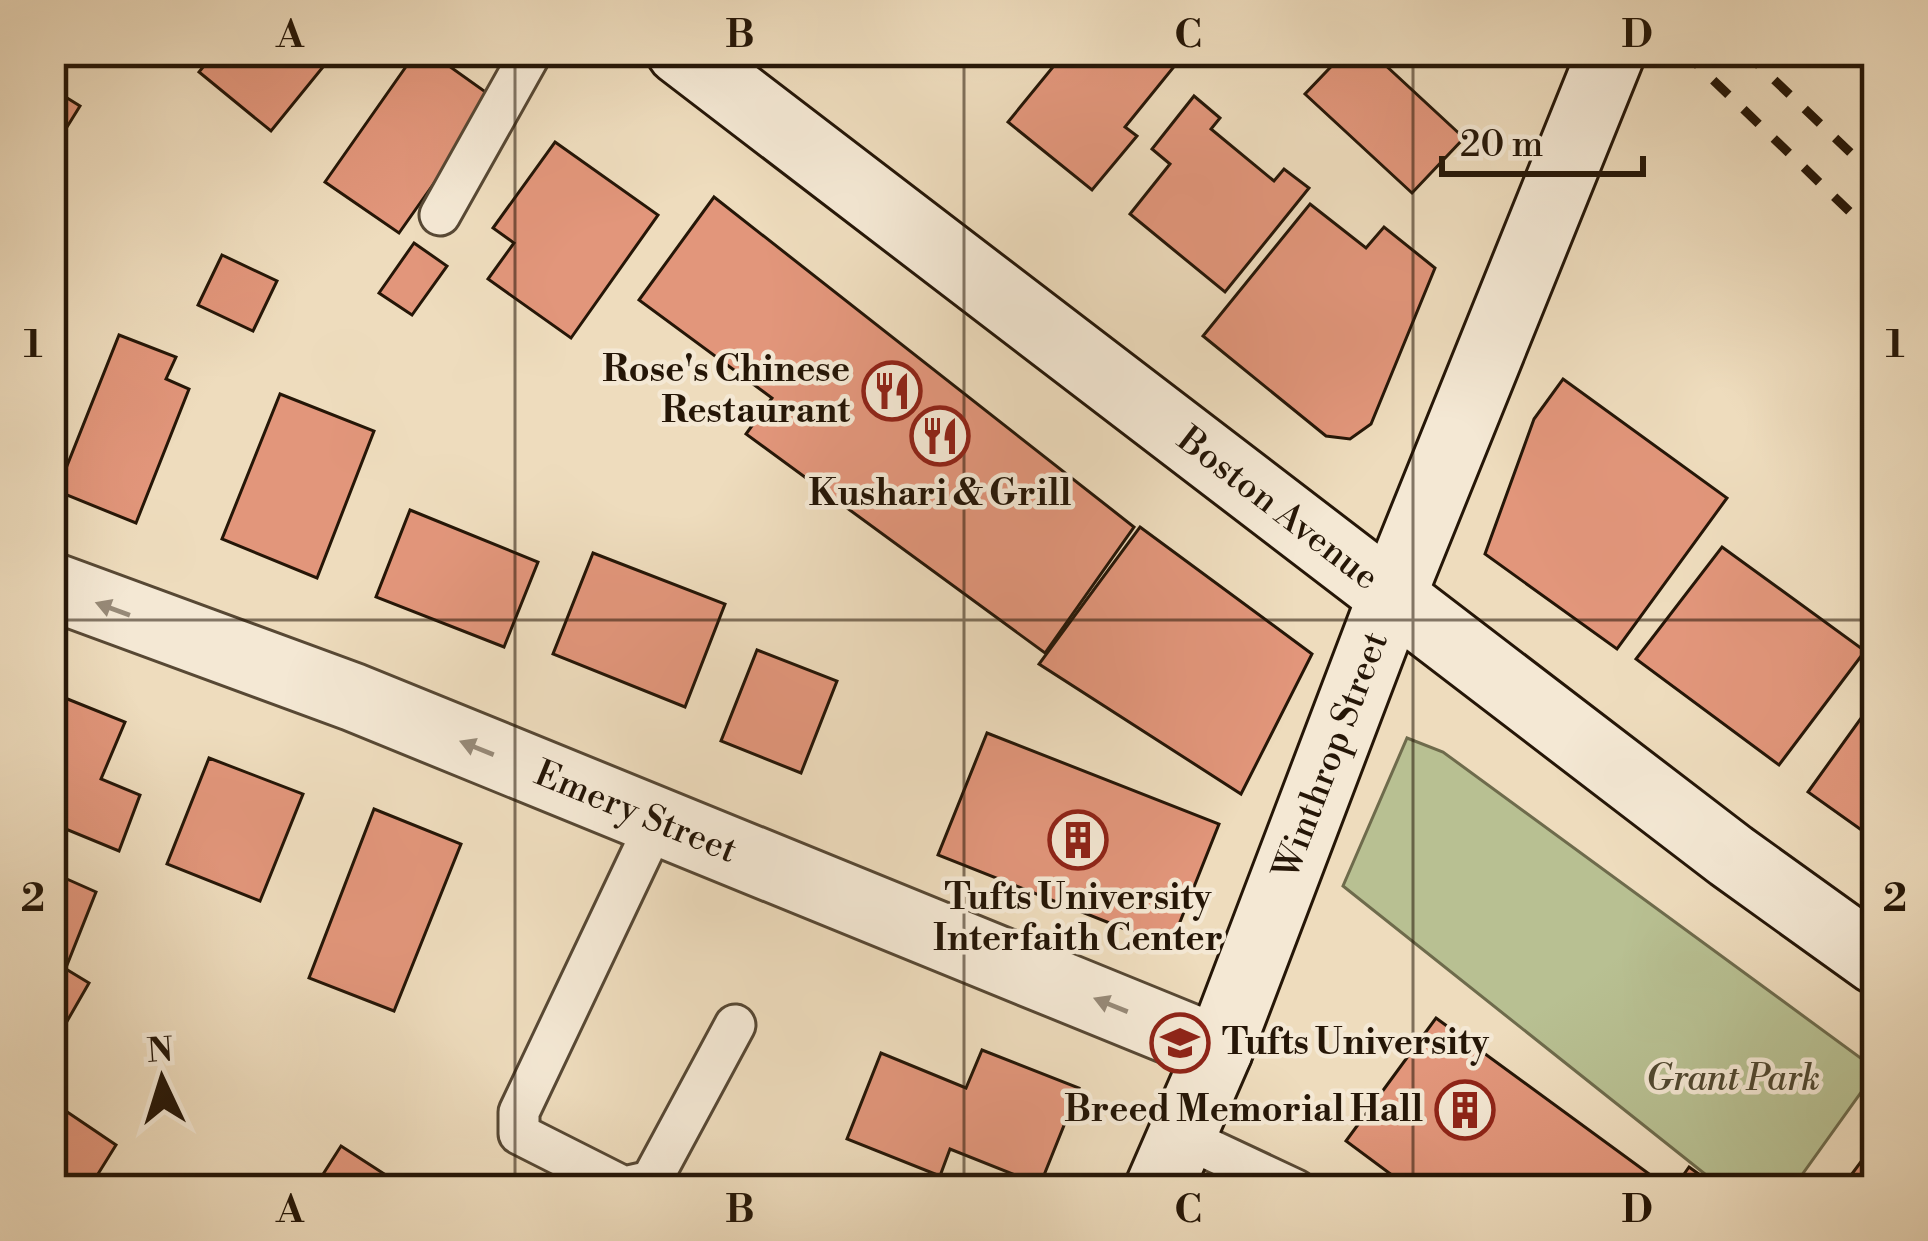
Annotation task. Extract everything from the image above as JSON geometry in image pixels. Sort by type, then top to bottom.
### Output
[{"type":"street","name":"Boston Avenue","points":[[680,51],[1731,856],[1877,961]]},
{"type":"street","name":"Winthrop Street","points":[[1170,1163],[1219,1050],[1393,593],[1612,51]]},
{"type":"street","name":"Emery Street","points":[[51,586],[353,697],[1219,1050]]},
{"type":"lane","points":[[440,215],[532,51]]},
{"type":"lane","points":[[657,821],[519,1112],[519,1134],[624,1187],[651,1180],[735,1025]]},
{"type":"lane","points":[[1170,1163],[1296,1190]]},
{"type":"green space","name":"Grant Park","points":[[1407,738],[1443,752],[1877,1070],[1791,1190],[1725,1190],[1343,886]]},
{"type":"building","points":[[216,51],[336,51],[271,131],[199,72]]},
{"type":"building","points":[[417,51],[428,51],[494,98],[399,233],[325,182]]},
{"type":"building","points":[[1066,51],[1163,51],[1177,63],[1125,127],[1137,136],[1092,190],[1008,122]]},
{"type":"building","points":[[1346,51],[1370,51],[1464,138],[1412,193],[1305,94]]},
{"type":"building","points":[[51,88],[80,106],[62,135],[51,129]]},
{"type":"building","points":[[1194,96],[1220,118],[1211,129],[1274,181],[1284,169],[1309,188],[1225,292],[1130,214],[1170,164],[1152,149]]},
{"type":"building","points":[[555,142],[658,215],[571,338],[488,279],[514,243],[493,228]]},
{"type":"building","points":[[714,197],[1134,527],[1045,653],[746,434],[772,398],[639,300]]},
{"type":"building","points":[[1310,204],[1366,248],[1384,227],[1435,268],[1371,424],[1350,439],[1326,436],[1203,336]]},
{"type":"building","points":[[414,243],[447,266],[412,315],[379,293]]},
{"type":"building","points":[[222,255],[277,281],[253,331],[198,305]]},
{"type":"building","points":[[119,335],[176,357],[166,379],[189,389],[136,523],[57,491]]},
{"type":"building","points":[[1563,379],[1727,498],[1617,649],[1485,554],[1534,419]]},
{"type":"building","points":[[280,394],[374,431],[317,578],[222,539]]},
{"type":"building","points":[[410,510],[538,562],[504,647],[376,597]]},
{"type":"building","points":[[1140,527],[1312,654],[1241,794],[1039,664]]},
{"type":"building","points":[[1722,547],[1865,651],[1779,765],[1636,659]]},
{"type":"building","points":[[593,553],[725,604],[685,707],[553,654]]},
{"type":"building","points":[[757,650],[837,681],[801,773],[721,741]]},
{"type":"building","points":[[1877,696],[1877,841],[1808,792]]},
{"type":"building","points":[[65,698],[125,722],[101,779],[140,795],[119,851],[51,823],[51,732]]},
{"type":"building","name":"Tufts University Interfaith Center","points":[[987,733],[1219,824],[1170,947],[938,855]]},
{"type":"building","points":[[209,758],[303,794],[260,901],[167,864]]},
{"type":"building","points":[[374,809],[461,844],[394,1011],[309,978]]},
{"type":"building","points":[[51,872],[96,892],[67,965],[51,959]]},
{"type":"building","points":[[56,963],[89,983],[58,1037],[51,1032]]},
{"type":"building","name":"Breed Memorial Hall","points":[[1436,1018],[1671,1190],[1412,1190],[1346,1141]]},
{"type":"building","points":[[982,1050],[1079,1088],[1040,1185],[950,1149],[940,1176],[847,1139],[881,1053],[966,1088]]},
{"type":"building","points":[[51,1101],[116,1145],[88,1190],[51,1190]]},
{"type":"building","points":[[1877,1140],[1877,1190],[1840,1190]]},
{"type":"building","points":[[341,1146],[409,1190],[313,1190]]},
{"type":"building","points":[[1689,1167],[1721,1190],[1673,1190]]},
{"type":"railway","points":[[1683,51],[1877,238]]},
{"type":"railway","points":[[1744,51],[1877,178]]},
{"type":"place","name":"Rose's Chinese Restaurant","points":[[892,391]]},
{"type":"place","name":"Kushari & Grill","points":[[940,436]]},
{"type":"place","name":"Tufts University Interfaith Center","points":[[1078,840]]},
{"type":"place","name":"Tufts University","points":[[1180,1043]]},
{"type":"place","name":"Breed Memorial Hall","points":[[1465,1110]]}]
